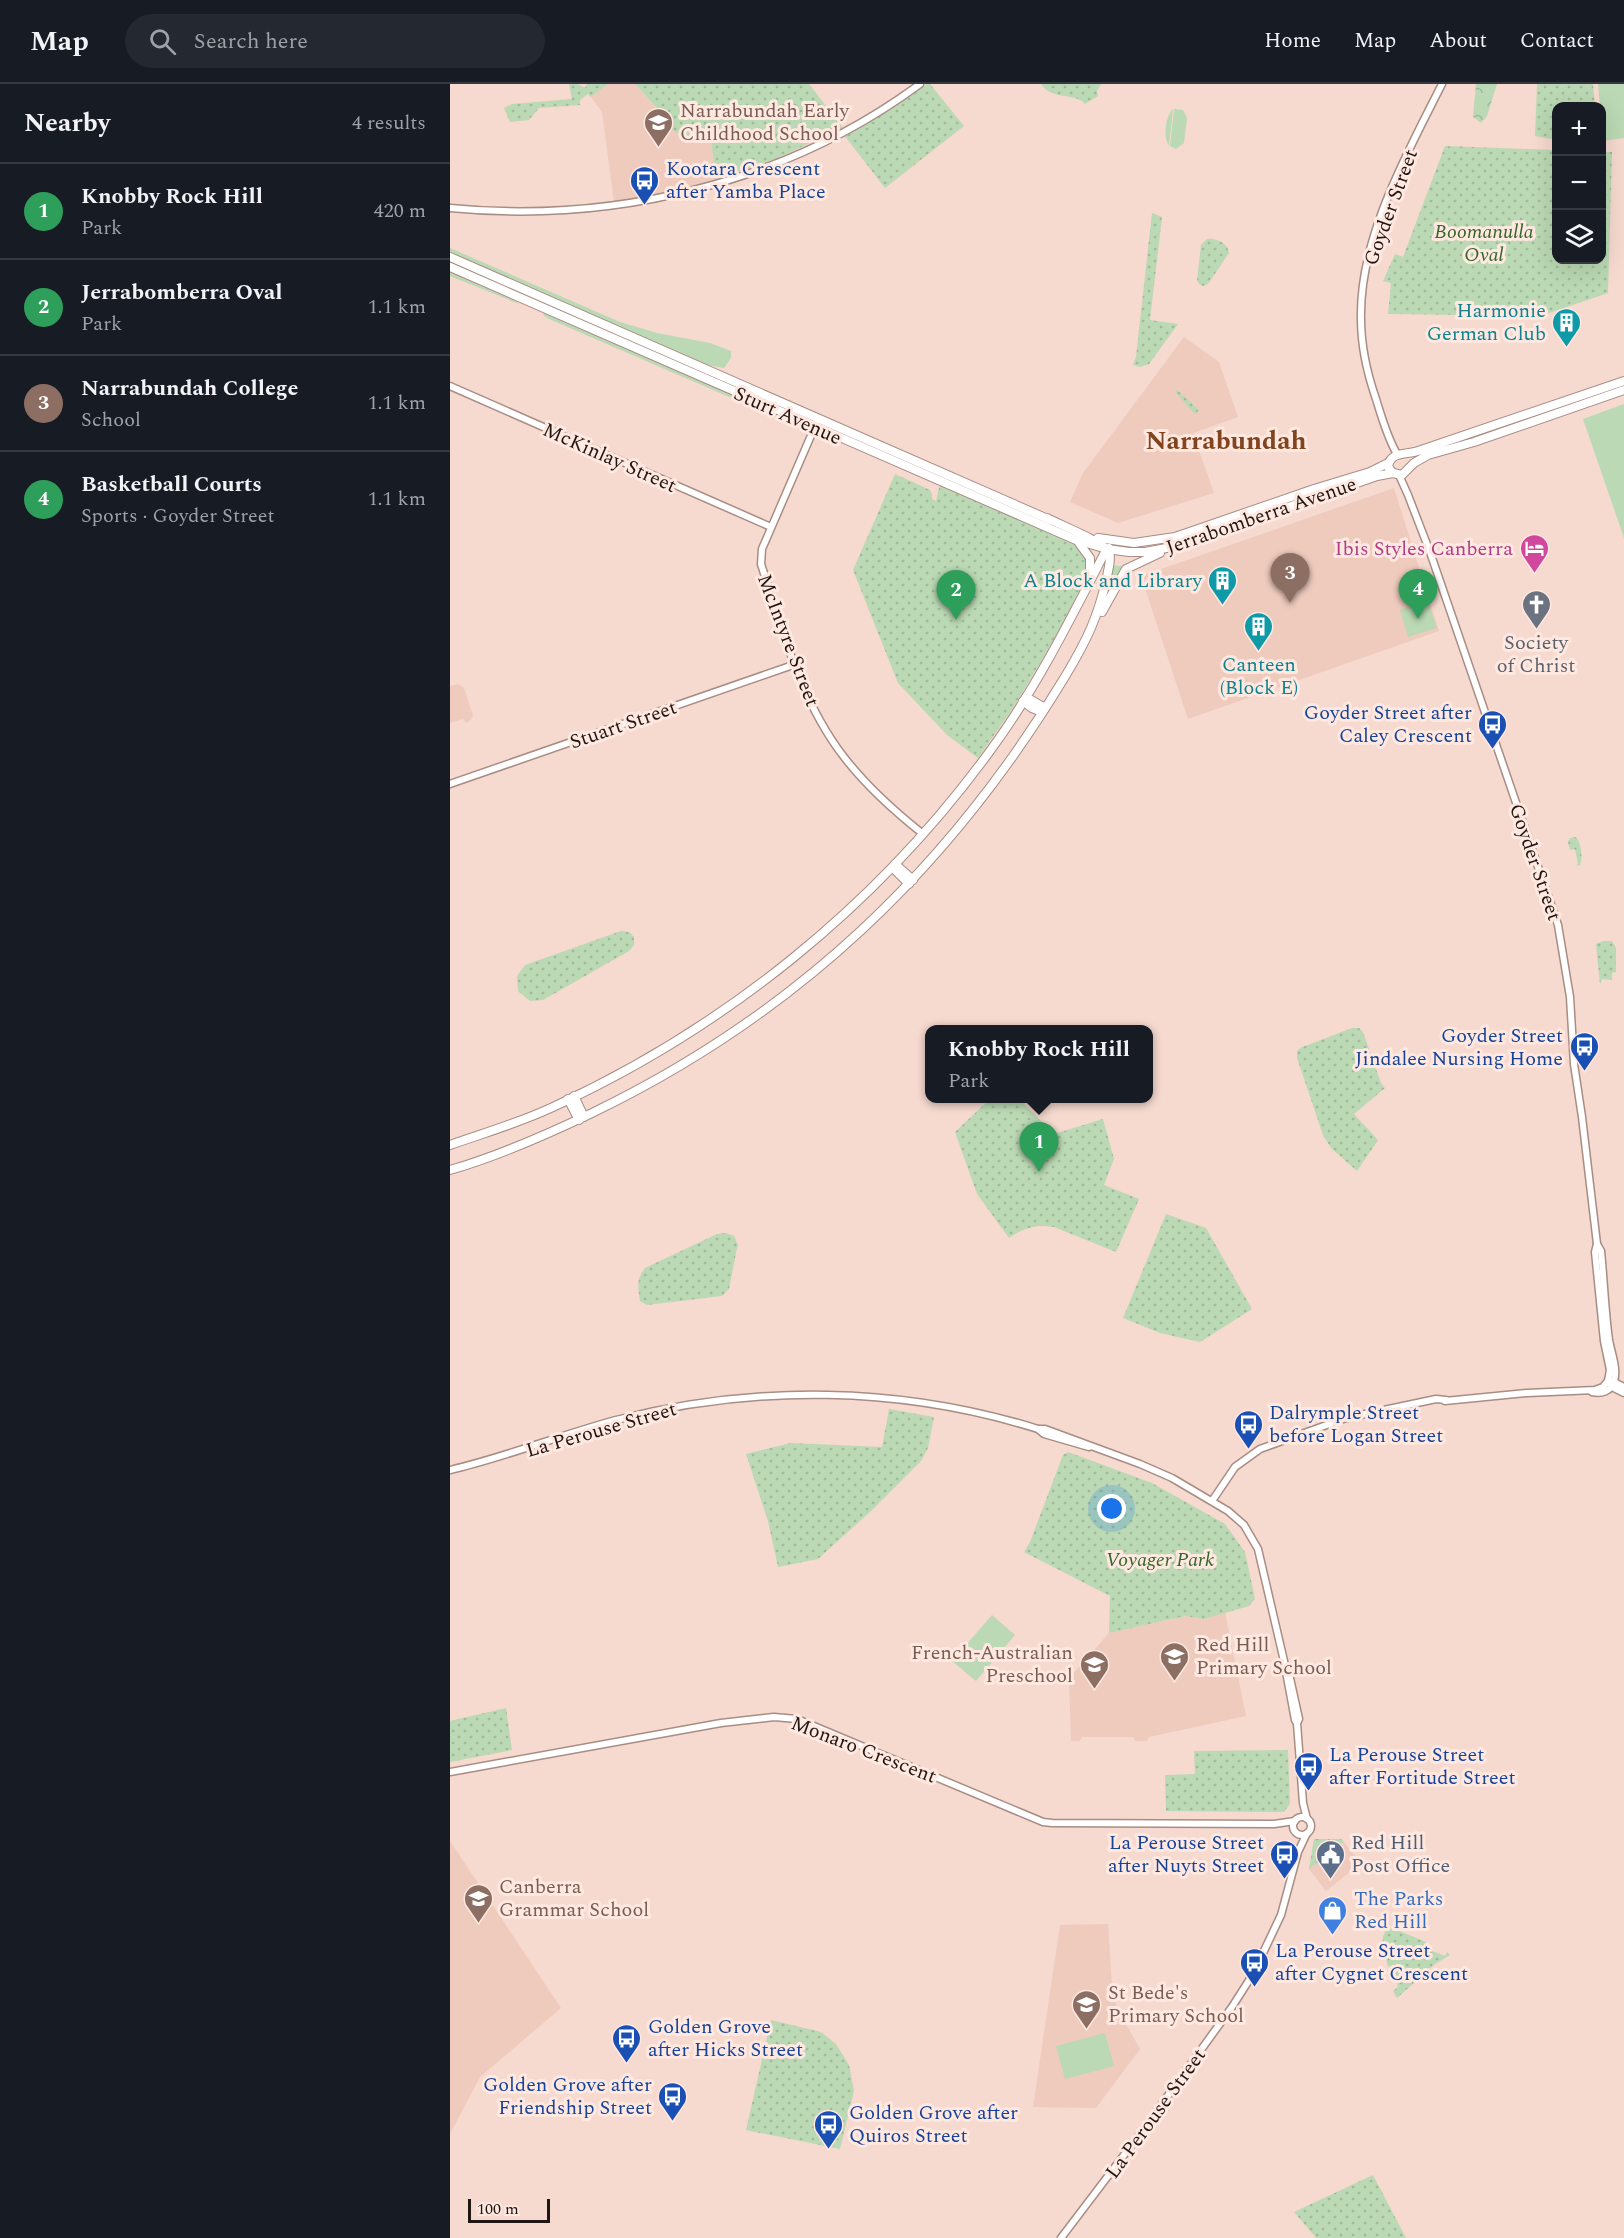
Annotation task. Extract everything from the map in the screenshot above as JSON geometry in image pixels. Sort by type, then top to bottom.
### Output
[{"type":"main road","name":"Sturt Avenue","points":[[450,256],[1047,518],[1089,535],[1127,542]]},
{"type":"main road","name":"Sturt Avenue","points":[[450,267],[1076,540],[1107,549],[1129,552]]},
{"type":"main road","name":"Jerrabomberra Avenue","points":[[1127,542],[1145,543],[1165,539],[1230,518],[1370,472],[1395,457],[1624,381]]},
{"type":"main road","name":"Jerrabomberra Avenue","points":[[1129,552],[1145,552],[1176,546],[1377,476],[1401,472],[1428,455],[1510,430],[1624,390]]},
{"type":"main road","points":[[1506,421],[1510,430]]},
{"type":"main road","points":[[1395,457],[1407,457],[1401,472],[1390,470],[1395,457]]},
{"type":"main road","points":[[1047,518],[1077,534],[1100,542],[1107,549],[1110,559],[1099,612],[1088,639]]},
{"type":"main road","points":[[1230,518],[1236,520],[1238,524]]},
{"type":"main road","points":[[1076,540],[1091,559],[1087,587]]},
{"type":"main road","points":[[450,1145],[523,1120],[625,1071],[682,1038],[739,1000],[819,937],[923,834],[990,751],[1025,699],[1055,648],[1107,549],[1118,542]]},
{"type":"main road","points":[[450,1170],[473,1163],[582,1118],[649,1084],[761,1013],[831,959],[911,882],[960,827],[1011,762],[1088,639],[1125,570],[1176,546]]},
{"type":"main road","points":[[1087,587],[1096,586],[1103,593]]},
{"type":"main road","points":[[1025,699],[1032,708],[1044,710]]},
{"type":"main road","points":[[893,866],[911,882]]},
{"type":"main road","points":[[571,1098],[582,1118]]},
{"type":"street","points":[[450,208],[506,212],[576,210],[650,200],[704,188],[798,155],[848,130],[920,84]]},
{"type":"street","name":"Goyder Street","points":[[1395,457],[1364,356],[1360,318],[1363,290],[1371,246],[1391,190],[1442,84]]},
{"type":"street","name":"McKinlay Street","points":[[450,386],[771,527]]},
{"type":"street","name":"McIntyre Street","points":[[819,418],[760,554],[760,564],[815,710],[843,756],[897,813],[923,834]]},
{"type":"street","name":"Goyder Street","points":[[1401,472],[1558,925],[1570,997],[1578,1096],[1597,1244],[1601,1251],[1603,1313],[1611,1383]]},
{"type":"street","name":"Stuart Street","points":[[450,784],[796,664]]},
{"type":"street","points":[[1611,1383],[1624,1393]]},
{"type":"street","points":[[1212,1501],[1234,1467],[1260,1449],[1346,1418],[1434,1401],[1527,1393],[1588,1391],[1611,1383],[1624,1387]]},
{"type":"street","name":"La Perouse Street","points":[[450,1470],[635,1416],[685,1405],[746,1397],[832,1394],[905,1399],[984,1413],[1055,1432],[1140,1464],[1172,1478],[1236,1517],[1255,1541],[1284,1661],[1288,1666],[1299,1719],[1297,1723],[1302,1765],[1303,1803],[1307,1819]]},
{"type":"street","name":"Monaro Crescent","points":[[450,1772],[664,1733],[774,1717],[797,1719],[1043,1822],[1274,1824],[1297,1820]]},
{"type":"street","name":"La Perouse Street","points":[[1297,1820],[1303,1803]]},
{"type":"street","points":[[1307,1819],[1311,1826],[1306,1833],[1301,1835],[1295,1831],[1297,1820],[1307,1819]]},
{"type":"street","name":"Monaro Crescent","points":[[1274,1824],[1295,1831]]},
{"type":"street","name":"La Perouse Street","points":[[1295,1831],[1298,1852]]},
{"type":"street","name":"La Perouse Street","points":[[1061,2238],[1143,2130],[1247,1984],[1279,1920],[1292,1881],[1298,1852],[1306,1833]]},
{"type":"shaded area","name":"Narrabundah Early Childhood School","points":[[608,84],[635,84],[681,136],[711,143],[717,179],[661,194],[614,202],[602,112],[591,97]]},
{"type":"shaded area","points":[[1184,337],[1219,362],[1238,417],[1193,433],[1214,493],[1118,523],[1070,502],[1083,473]]},
{"type":"shaded area","points":[[1394,488],[1439,631],[1188,719],[1141,576]]},
{"type":"shaded area","points":[[458,684],[464,688],[473,715],[466,723],[463,719],[450,723],[450,686]]},
{"type":"shaded area","name":"Red Hill Primary School","points":[[1225,1612],[1246,1716],[1149,1737],[1147,1741],[1135,1741],[1133,1737],[1082,1737],[1079,1741],[1071,1741],[1069,1678],[1109,1633],[1187,1616],[1204,1619]]},
{"type":"shaded area","name":"Canberra Grammar School","points":[[450,1841],[561,2008],[480,2077],[450,2134]]},
{"type":"shaded area","points":[[1344,1842],[1361,1863],[1326,1891],[1309,1869]]},
{"type":"shaded area","name":"St Bede's Primary School","points":[[1108,1924],[1112,1987],[1117,2008],[1140,2049],[1096,2108],[1033,2107],[1060,1925]]},
{"type":"green space","points":[[569,84],[578,84],[585,88],[587,84],[608,84],[591,97],[588,94],[580,100],[580,105],[539,108],[529,120],[510,122],[504,108],[512,104],[572,99]]},
{"type":"green space","points":[[635,84],[809,84],[843,128],[775,159],[717,179],[711,143],[681,136],[671,128],[673,126]]},
{"type":"green space","points":[[930,84],[964,126],[885,188],[844,135]]},
{"type":"green space","points":[[1041,84],[1101,84],[1097,91],[1098,96],[1085,104],[1076,98],[1051,93]]},
{"type":"green space","points":[[1476,84],[1497,84],[1487,116],[1481,123],[1473,117]]},
{"type":"green space","points":[[1537,84],[1593,84],[1595,102],[1552,102],[1552,139],[1535,136]]},
{"type":"green space","points":[[1598,84],[1624,84],[1624,138],[1606,141],[1606,102],[1600,102]]},
{"type":"green space","points":[[1173,109],[1169,146],[1166,127]]},
{"type":"green space","points":[[1174,109],[1183,110],[1187,118],[1184,143],[1176,149],[1170,146]]},
{"type":"green space","name":"Boomanulla Oval","points":[[1445,146],[1552,150],[1552,264],[1606,264],[1606,152],[1612,152],[1608,293],[1540,316],[1388,314],[1391,283],[1383,281],[1395,254],[1403,257]]},
{"type":"green space","points":[[1152,213],[1162,217],[1150,320],[1178,324],[1149,364],[1140,367],[1133,365],[1136,357]]},
{"type":"green space","points":[[1207,239],[1221,242],[1229,253],[1208,284],[1203,286],[1197,280],[1201,245]]},
{"type":"green space","points":[[450,248],[620,322],[657,333],[710,343],[731,351],[731,358],[724,368],[708,365],[450,253]]},
{"type":"green space","points":[[450,271],[509,296],[519,304],[450,276]]},
{"type":"green space","points":[[544,313],[800,425],[799,427],[549,319],[543,315]]},
{"type":"green space","points":[[572,313],[689,364],[687,366],[571,316]]},
{"type":"green space","points":[[1177,390],[1199,410],[1195,414],[1175,392]]},
{"type":"green space","points":[[1624,404],[1624,538],[1583,419]]},
{"type":"green space","points":[[854,436],[1060,528],[1060,530],[853,439]]},
{"type":"green space","points":[[895,474],[930,490],[932,499],[936,501],[940,484],[1076,544],[1088,556],[1087,575],[1059,632],[1013,708],[978,758],[947,735],[898,683],[853,570]]},
{"type":"green space","points":[[1112,565],[1126,567],[1109,591],[1107,588]]},
{"type":"green space","points":[[1427,600],[1437,628],[1408,637],[1400,610]]},
{"type":"green space","points":[[1576,837],[1580,846],[1581,858],[1580,865],[1575,866],[1578,864],[1575,849],[1570,850],[1568,842],[1570,838]]},
{"type":"green space","points":[[621,931],[629,932],[634,937],[634,945],[629,951],[543,1000],[530,1001],[518,991],[517,976],[525,965]]},
{"type":"green space","points":[[1612,941],[1616,948],[1616,972],[1612,973],[1612,980],[1602,979],[1600,984],[1596,944]]},
{"type":"green space","points":[[1352,1028],[1359,1028],[1363,1032],[1381,1083],[1385,1088],[1354,1114],[1378,1140],[1357,1171],[1331,1148],[1323,1135],[1297,1058],[1297,1051],[1300,1048]]},
{"type":"green space","points":[[986,1103],[1023,1103],[1054,1134],[1103,1119],[1114,1159],[1104,1185],[1139,1199],[1116,1252],[1054,1227],[1030,1228],[1009,1238],[977,1194],[955,1132]]},
{"type":"green space","points":[[1166,1214],[1206,1228],[1252,1309],[1200,1342],[1160,1333],[1123,1318]]},
{"type":"green space","points":[[726,1233],[734,1236],[738,1245],[729,1289],[722,1296],[647,1305],[640,1301],[639,1280],[645,1268],[717,1234]]},
{"type":"green space","points":[[889,1409],[934,1417],[928,1448],[921,1461],[818,1559],[778,1567],[768,1521],[746,1454],[791,1443],[882,1447]]},
{"type":"green space","name":"Voyager Park","points":[[1068,1452],[1152,1483],[1225,1524],[1245,1552],[1255,1599],[1249,1606],[1204,1619],[1186,1616],[1109,1633],[1110,1596],[1024,1552],[1030,1542],[1063,1455]]},
{"type":"green space","points":[[992,1615],[1015,1635],[976,1681],[952,1661]]},
{"type":"green space","points":[[506,1708],[512,1750],[450,1762],[450,1721]]},
{"type":"green space","points":[[1288,1750],[1290,1804],[1284,1812],[1166,1811],[1165,1775],[1195,1774],[1194,1751]]},
{"type":"green space","points":[[1314,1839],[1341,1839],[1344,1842],[1309,1869]]},
{"type":"green space","points":[[1390,1927],[1426,1942],[1427,1949],[1445,1956],[1447,1952],[1450,1955],[1435,1964],[1397,1998],[1393,1991],[1398,1987],[1393,1965],[1388,1967],[1383,1945],[1383,1935]]},
{"type":"green space","points":[[771,2020],[821,2032],[836,2044],[849,2065],[854,2091],[840,2149],[746,2130]]},
{"type":"green space","points":[[1105,2033],[1114,2066],[1065,2079],[1056,2046]]},
{"type":"green space","points":[[1373,2175],[1406,2238],[1316,2238],[1294,2212]]},
{"type":"place","name":"Narrabundah Early Childhood School","points":[[659,148]]},
{"type":"place","name":"Kootara Crescent after Yamba Place","points":[[645,206]]},
{"type":"place","name":"Harmonie German Club","points":[[1567,348]]},
{"type":"place","name":"Ibis Styles Canberra","points":[[1534,574]]},
{"type":"place","name":"Narrabundah College","points":[[1290,603]]},
{"type":"place","name":"A Block and Library","points":[[1223,606]]},
{"type":"place","name":"Basketball Courts","points":[[1418,619]]},
{"type":"place","name":"Jerrabomberra Oval","points":[[956,620]]},
{"type":"place","name":"Society of Christ","points":[[1536,630]]},
{"type":"place","name":"Canteen (Block E)","points":[[1259,652]]},
{"type":"place","name":"Goyder Street after Caley Crescent","points":[[1493,750]]},
{"type":"place","name":"Goyder Street Jindalee Nursing Home","points":[[1584,1072]]},
{"type":"place","name":"Knobby Rock Hill","points":[[1039,1172]]},
{"type":"place","name":"Dalrymple Street before Logan Street","points":[[1248,1450]]},
{"type":"place","name":"Red Hill Primary School","points":[[1175,1682]]},
{"type":"place","name":"French-Australian Preschool","points":[[1094,1690]]},
{"type":"place","name":"La Perouse Street after Fortitude Street","points":[[1308,1792]]},
{"type":"place","name":"La Perouse Street after Nuyts Street","points":[[1285,1880]]},
{"type":"place","name":"Red Hill Post Office","points":[[1330,1880]]},
{"type":"place","name":"Canberra Grammar School","points":[[478,1924]]},
{"type":"place","name":"The Parks Red Hill","points":[[1333,1936]]},
{"type":"place","name":"La Perouse Street after Cygnet Crescent","points":[[1254,1988]]},
{"type":"place","name":"St Bede's Primary School","points":[[1087,2030]]},
{"type":"place","name":"Golden Grove after Hicks Street","points":[[627,2064]]},
{"type":"place","name":"Golden Grove after Friendship Street","points":[[673,2122]]},
{"type":"place","name":"Golden Grove after Quiros Street","points":[[828,2150]]},
{"type":"district","name":"Narrabundah","points":[[1226,440]]}]
